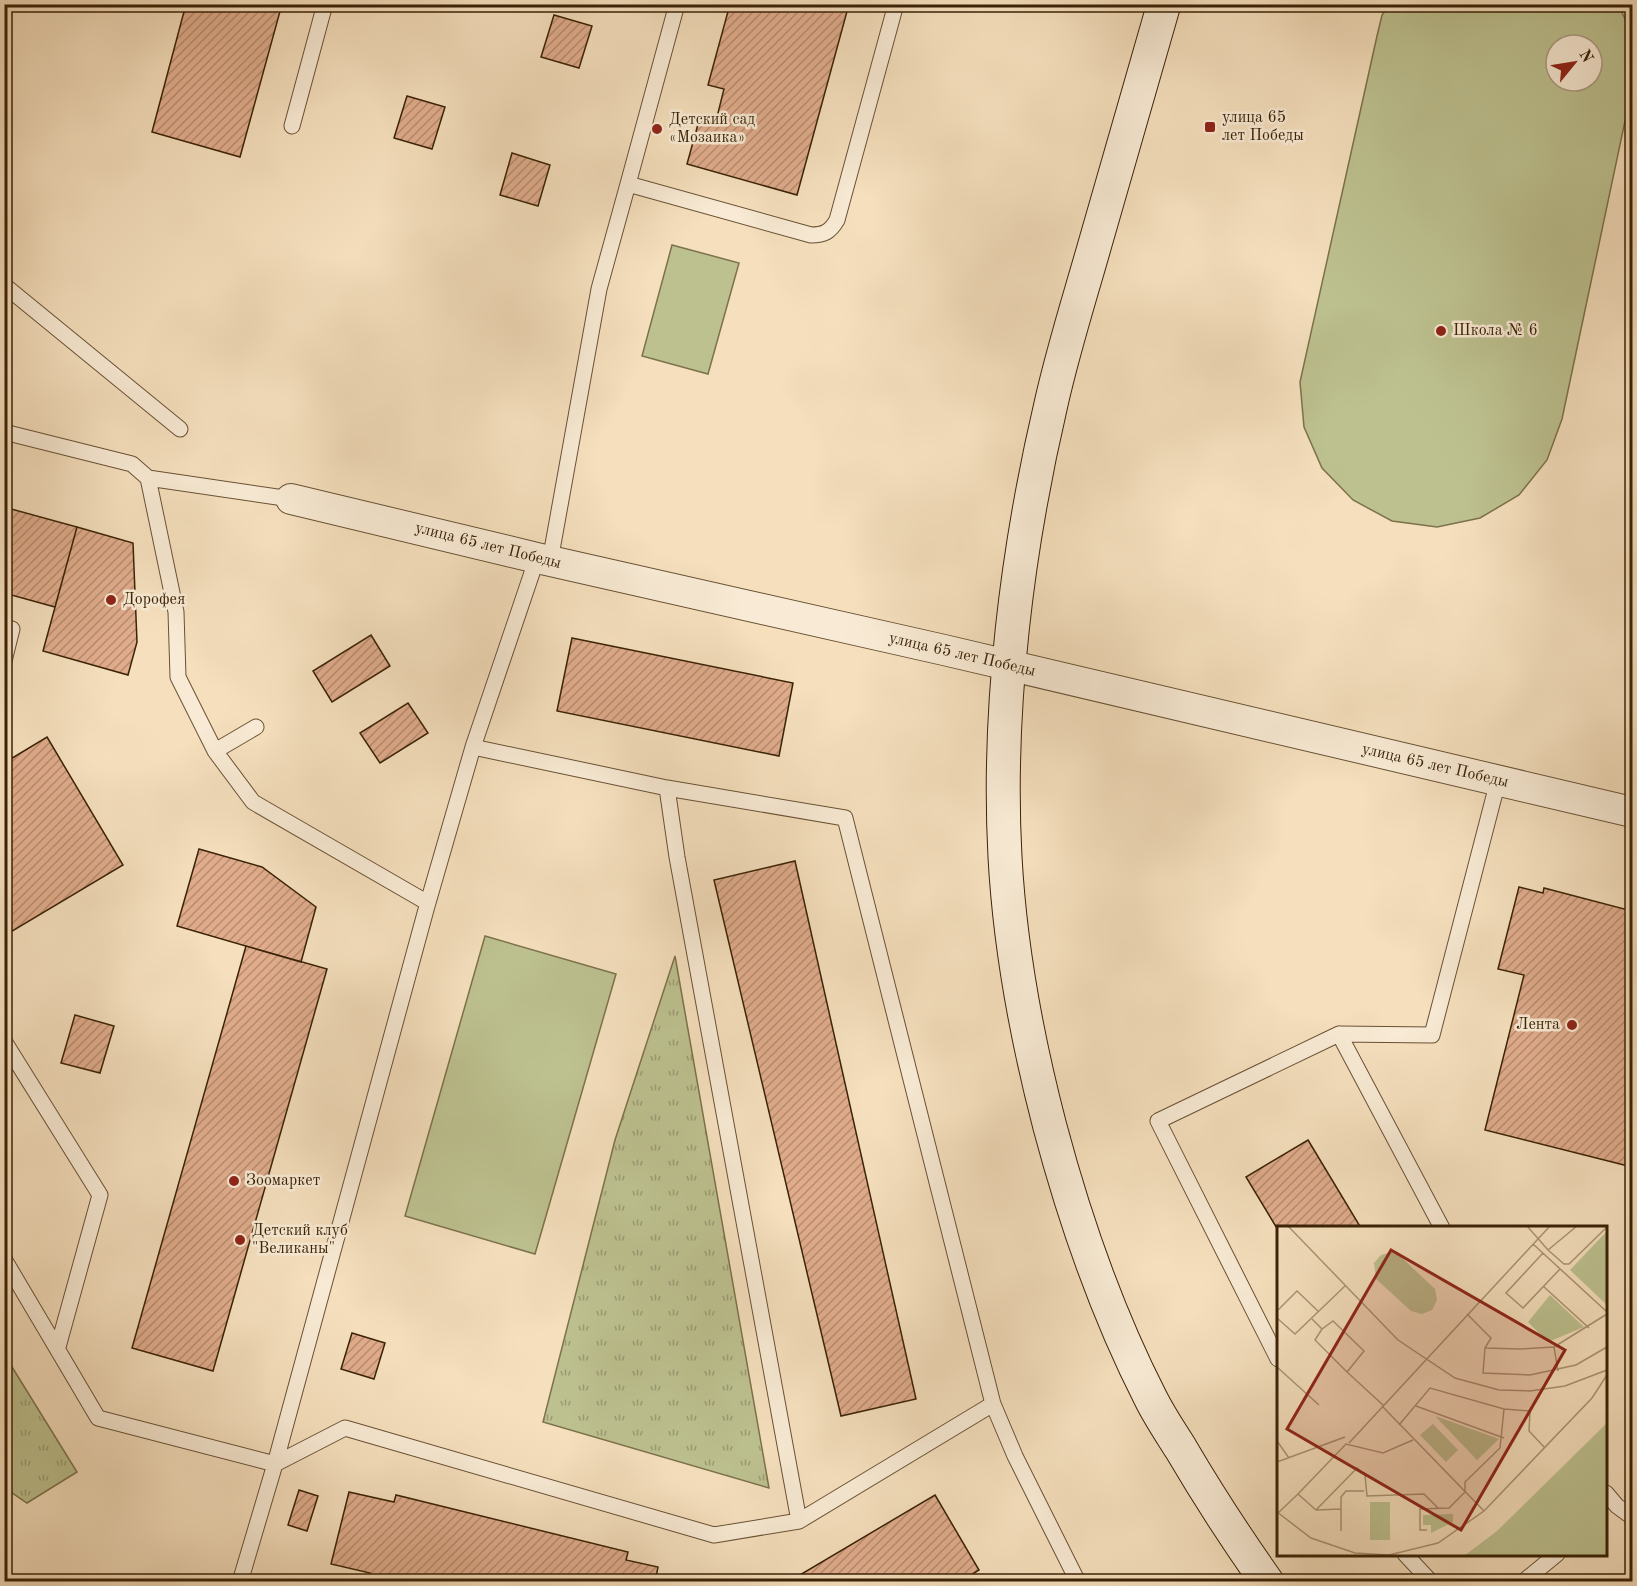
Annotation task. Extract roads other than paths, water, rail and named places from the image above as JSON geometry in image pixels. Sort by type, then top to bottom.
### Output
[{"type":"street","points":[[1164,4],[1051,404],[1036,476],[1016,595],[1009,667],[1005,769],[1005,857],[1013,944],[1032,1056],[1065,1183],[1105,1298],[1152,1401],[1220,1514],[1267,1581]]},
{"type":"street","name":"улица 65 лет Победы","points":[[291,500],[544,560],[945,650],[1009,667],[1632,812]]},
{"type":"lane","points":[[292,126],[325,4]]},
{"type":"lane","points":[[240,1581],[275,1464],[428,903],[473,747],[544,560],[599,289],[677,4]]},
{"type":"lane","points":[[628,184],[811,235],[822,235],[831,229],[837,220],[896,4]]},
{"type":"lane","points":[[4,285],[180,429]]},
{"type":"lane","points":[[4,432],[132,464],[148,478],[291,500]]},
{"type":"lane","points":[[148,478],[176,612],[178,677],[214,751],[253,802],[428,903]]},
{"type":"lane","points":[[4,627],[12,629],[4,661]]},
{"type":"lane","points":[[214,751],[256,727]]},
{"type":"lane","points":[[473,747],[667,788],[845,818],[993,1404],[1015,1456],[1078,1581]]},
{"type":"lane","points":[[1277,1357],[1158,1121],[1339,1034],[1432,1035],[1498,781]]},
{"type":"lane","points":[[667,788],[799,1521]]},
{"type":"lane","points":[[1339,1034],[1441,1226]]},
{"type":"lane","points":[[4,1041],[100,1195],[58,1347]]},
{"type":"lane","points":[[4,1259],[98,1418],[275,1464],[345,1428],[714,1535],[799,1521],[993,1404]]},
{"type":"lane","points":[[1611,1511],[1632,1517]]},
{"type":"lane","points":[[1407,1556],[1431,1581]]},
{"type":"lane","points":[[1523,1581],[1554,1556]]},
{"type":"place","name":"улица 65 лет Победы","points":[[1210,127]]},
{"type":"place","name":"Детский сад «Мозаика»","points":[[657,129]]},
{"type":"place","name":"Школа № 6","points":[[1441,331]]},
{"type":"place","name":"Дорофея","points":[[111,600]]},
{"type":"place","name":"Лента","points":[[1572,1025]]},
{"type":"place","name":"Зоомаркет","points":[[234,1181]]},
{"type":"place","name":"Детский клуб \"Великаны\"","points":[[240,1240]]}]
